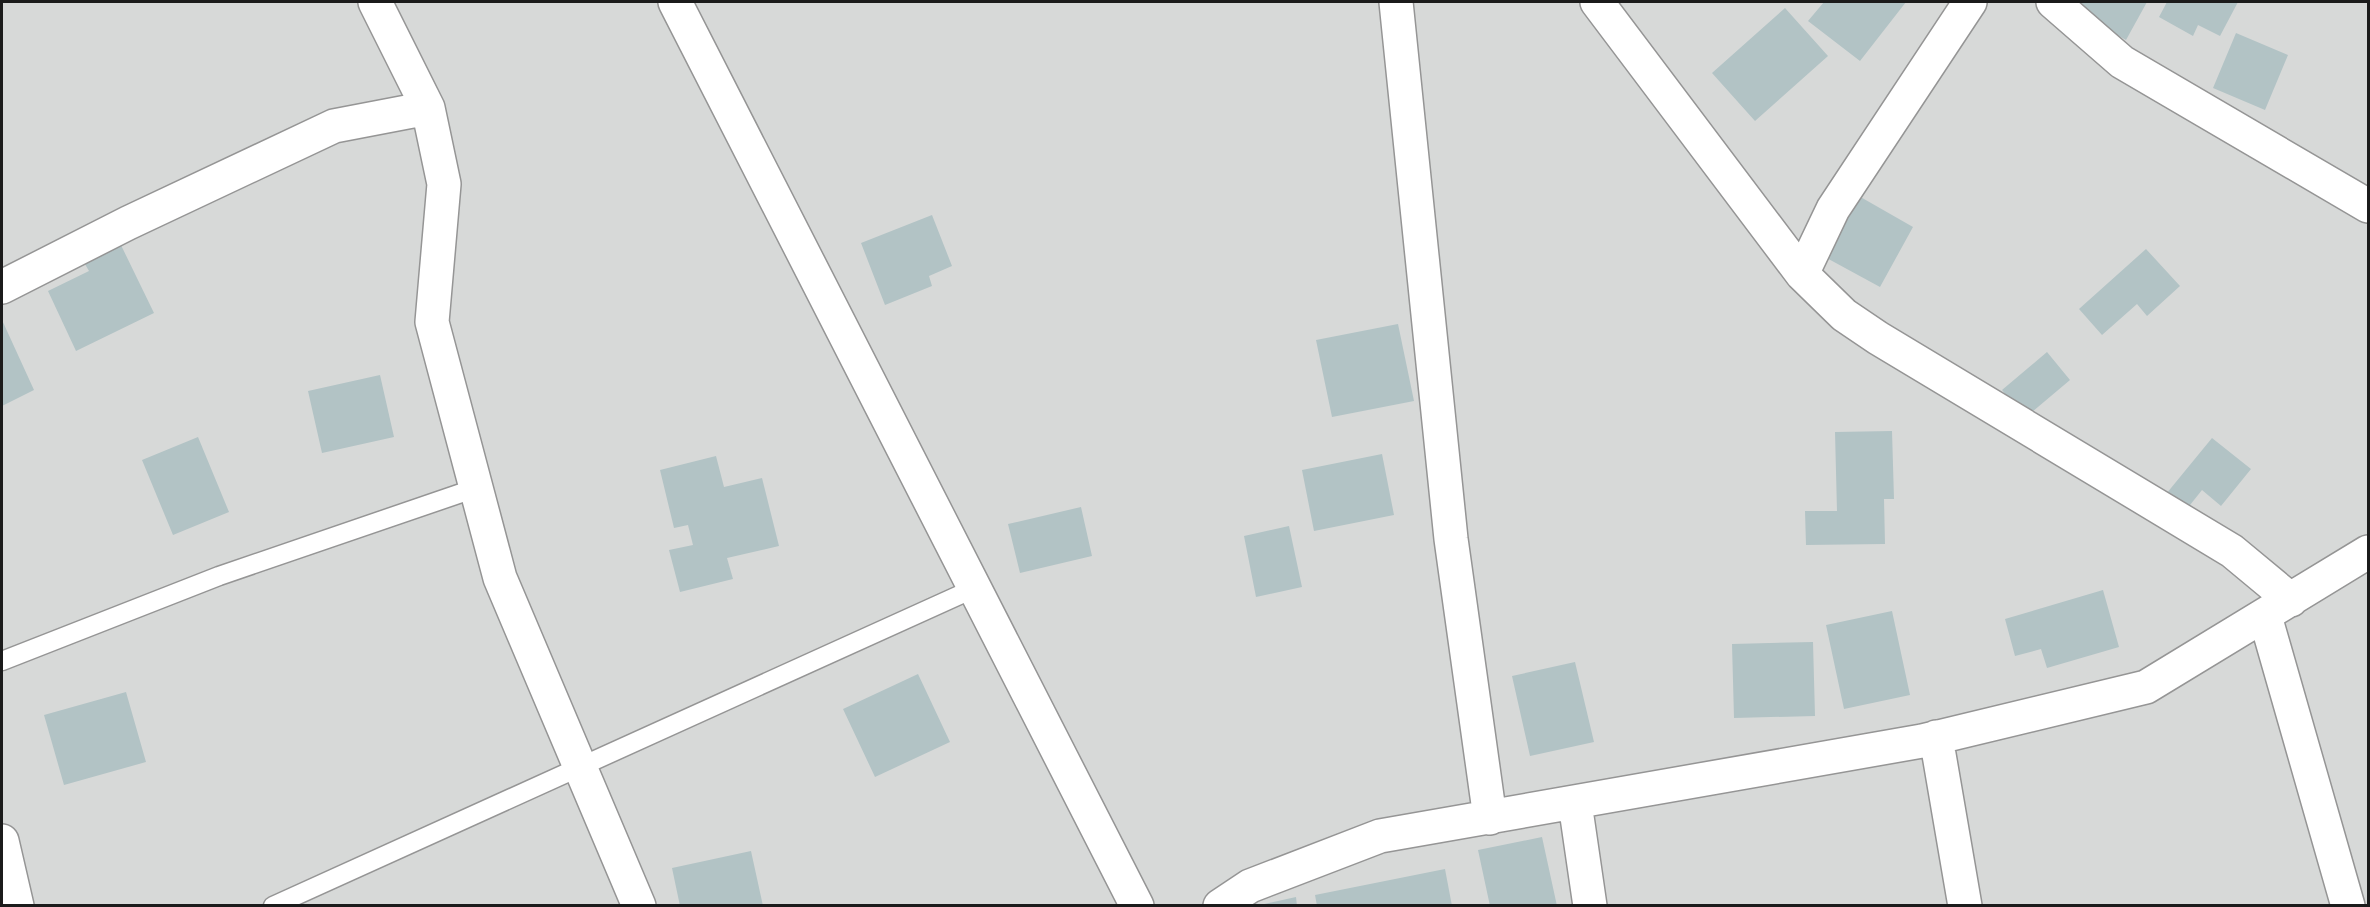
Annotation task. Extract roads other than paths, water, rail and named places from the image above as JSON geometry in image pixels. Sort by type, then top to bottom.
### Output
[{"type":"street","points":[[375,2],[428,108],[444,184],[432,322],[500,578],[639,906]]},
{"type":"street","points":[[675,2],[1137,906]]},
{"type":"street","points":[[1395,2],[1451,539],[1490,818]]},
{"type":"street","points":[[1597,2],[1802,274],[1844,315],[1878,338],[2232,551],[2278,608],[2348,906]]},
{"type":"street","points":[[1802,274],[1833,209],[1970,2]]},
{"type":"street","points":[[2053,2],[2122,62],[2368,206]]},
{"type":"street","points":[[2,287],[128,223],[334,126],[428,108]]},
{"type":"street","points":[[1220,906],[1250,886],[1380,836],[1936,737],[2146,687],[2368,552]]},
{"type":"street","points":[[1936,737],[1965,906]]},
{"type":"street","points":[[1575,803],[1590,906]]},
{"type":"street","points":[[2,841],[17,906]]},
{"type":"lane","points":[[2,661],[219,576],[476,488]]},
{"type":"lane","points":[[273,906],[579,765],[975,588]]}]
